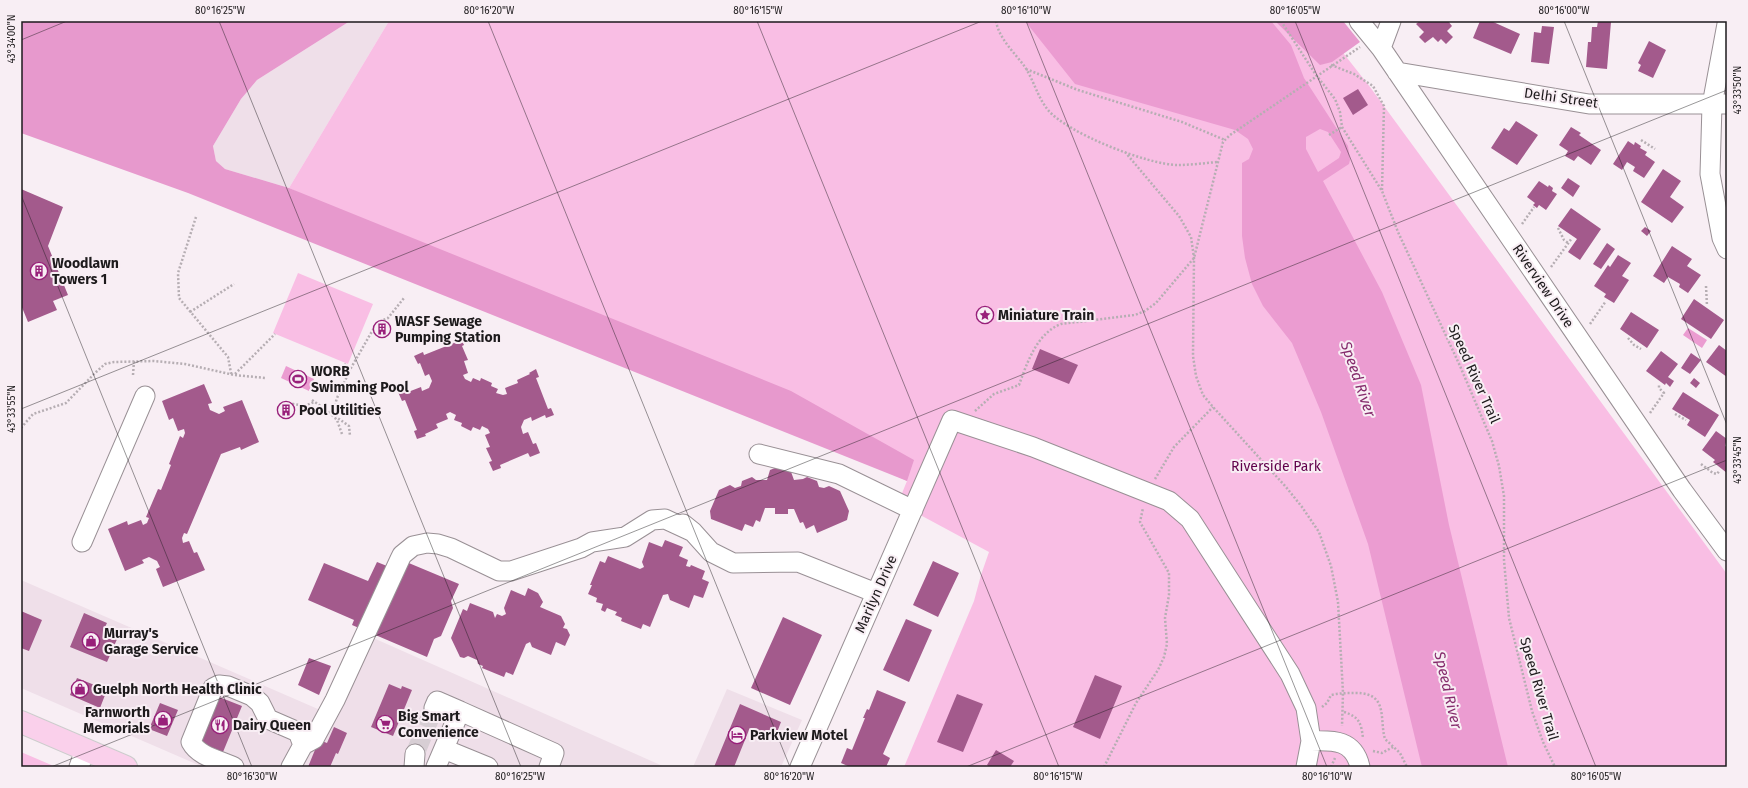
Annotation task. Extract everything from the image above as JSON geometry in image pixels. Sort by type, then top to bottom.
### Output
[{"type":"main road","points":[[21,722],[82,759],[126,767]]},
{"type":"street","name":"Riverview Drive","points":[[1359,21],[1377,43],[1682,490],[1727,551]]},
{"type":"street","points":[[1377,43],[1391,21]]},
{"type":"street","points":[[1727,24],[1710,174],[1722,238],[1727,249]]},
{"type":"street","name":"Delhi Street","points":[[1397,72],[1589,104],[1719,105]]},
{"type":"street","points":[[82,542],[145,396]]},
{"type":"street","points":[[952,420],[1033,447],[1148,494],[1169,501],[1190,519],[1290,674],[1306,708],[1311,741],[1306,767]]},
{"type":"street","name":"Marilyn Drive","points":[[800,767],[952,420]]},
{"type":"street","points":[[759,454],[839,474],[913,510]]},
{"type":"street","points":[[291,767],[303,745],[314,739],[335,700],[402,555],[413,546],[427,543],[438,544],[451,548],[498,571],[511,572],[581,548],[592,542],[625,537],[652,520],[665,519],[686,526],[711,552],[733,563],[798,562],[876,593]]},
{"type":"street","points":[[234,767],[203,754],[194,747],[191,742],[192,736],[213,688],[219,685],[228,686],[252,696],[260,703],[268,719],[298,732],[303,745]]},
{"type":"street","points":[[434,708],[437,701],[554,753],[549,767]]},
{"type":"street","points":[[436,767],[460,711]]},
{"type":"street","points":[[1311,741],[1340,742],[1352,750],[1360,767]]},
{"type":"street","points":[[444,749],[488,767]]},
{"type":"path","points":[[996,21],[1002,37],[1026,69],[1048,110],[1068,127],[1124,152],[1151,161],[1178,165],[1218,162]]},
{"type":"path","name":"Speed River Trail","points":[[1281,21],[1316,75],[1335,99],[1340,112],[1342,126],[1382,191],[1398,232],[1460,366],[1492,441],[1499,466],[1504,496],[1504,560],[1509,618],[1532,711],[1543,742],[1555,767]]},
{"type":"path","points":[[952,420],[968,419],[994,394],[1019,385],[1034,351],[1043,337],[1053,327],[1060,324],[1135,315],[1145,311],[1156,303],[1194,258],[1225,140],[1331,65],[1377,43]]},
{"type":"path","points":[[1331,65],[1354,74],[1373,86],[1384,106],[1382,191]]},
{"type":"path","points":[[1026,69],[1078,90],[1182,122],[1225,140]]},
{"type":"path","points":[[1329,135],[1342,126]]},
{"type":"path","points":[[1641,140],[1655,149]]},
{"type":"path","points":[[1124,152],[1179,216],[1191,237],[1194,258],[1194,362],[1198,384],[1213,407],[1286,487],[1302,507],[1319,532],[1331,566],[1338,602],[1344,712],[1340,742],[1330,767]]},
{"type":"path","points":[[1522,224],[1534,207]]},
{"type":"path","points":[[196,217],[178,272],[179,298],[228,357],[231,373],[234,375]]},
{"type":"path","points":[[1558,228],[1564,240],[1568,243]]},
{"type":"path","points":[[1551,267],[1572,238]]},
{"type":"path","points":[[190,312],[234,284]]},
{"type":"path","points":[[1706,286],[1707,306]]},
{"type":"path","points":[[342,434],[333,414],[336,398],[351,368],[378,322],[388,318],[404,298]]},
{"type":"path","points":[[1590,324],[1606,301]]},
{"type":"path","points":[[234,375],[275,334]]},
{"type":"path","points":[[1628,338],[1634,345],[1641,349]]},
{"type":"path","points":[[133,375],[134,361]]},
{"type":"path","points":[[21,428],[33,414],[66,403],[106,364],[114,362],[154,361],[185,364],[234,375],[266,378]]},
{"type":"path","points":[[346,364],[345,365],[351,368]]},
{"type":"path","points":[[1650,413],[1664,393],[1659,388],[1659,384]]},
{"type":"path","points":[[285,405],[288,403],[305,406],[313,401],[349,426],[350,436]]},
{"type":"path","points":[[1104,767],[1136,703],[1158,670],[1164,657],[1167,644],[1165,618],[1169,595],[1169,573],[1140,522],[1143,507],[1160,469],[1174,447],[1213,407]]},
{"type":"path","points":[[1675,414],[1686,420]]},
{"type":"path","points":[[1701,464],[1713,473],[1717,474],[1720,470]]},
{"type":"path","points":[[1306,713],[1323,706],[1332,695],[1343,693],[1364,693],[1374,698],[1380,706],[1384,721],[1385,739],[1400,753],[1407,767]]},
{"type":"path","points":[[1344,712],[1351,714],[1359,720],[1364,741]]},
{"type":"path","points":[[1368,748],[1375,753],[1382,753],[1393,747]]},
{"type":"shaded area","points":[[21,21],[350,21],[257,80],[241,99],[213,146],[216,161],[225,169],[289,188],[791,391],[914,460],[907,481],[188,193],[21,133]]},
{"type":"shaded area","points":[[350,21],[389,21],[289,188],[225,169],[216,161],[213,146],[241,99],[257,80]]},
{"type":"shaded area","points":[[1275,21],[1343,21],[1360,42],[1332,62],[1320,65]]},
{"type":"shaded area","points":[[21,580],[334,716],[371,637],[665,767],[203,767],[21,688]]},
{"type":"shaded area","points":[[727,689],[802,720],[781,767],[693,767]]},
{"type":"green space","name":"Riverside Park","points":[[389,21],[1318,21],[1370,87],[1727,574],[1727,767],[904,767],[974,601],[989,552],[898,503],[907,481],[289,188]]},
{"type":"green space","points":[[298,273],[373,304],[348,364],[273,333]]},
{"type":"green space","points":[[21,752],[56,767],[21,767]]},
{"type":"water","name":"Speed River","points":[[1025,21],[1271,21],[1291,45],[1304,78],[1348,146],[1350,160],[1349,164],[1323,181],[1382,292],[1421,385],[1449,525],[1508,767],[1422,767],[1368,544],[1321,412],[1292,343],[1263,306],[1252,284],[1245,258],[1242,236],[1242,163],[1249,159],[1253,149],[1248,139],[1235,130],[1075,84]],"holes":[[[1320,129],[1328,132],[1341,152],[1339,158],[1318,172],[1306,149],[1306,137]]]},
{"type":"water","points":[[1688,328],[1707,340],[1702,348],[1683,335]]},
{"type":"water","name":"WORB Swimming Pool","points":[[286,366],[314,379],[309,391],[281,378]]},
{"type":"building","points":[[1420,21],[1448,21],[1452,26],[1447,31],[1453,37],[1446,44],[1441,39],[1438,42],[1433,37],[1425,43],[1419,37],[1424,32],[1416,24]]},
{"type":"building","points":[[1480,21],[1491,21],[1520,34],[1511,54],[1473,38]]},
{"type":"building","points":[[1598,21],[1611,22],[1607,69],[1586,67],[1588,42],[1591,42],[1592,27],[1597,27]]},
{"type":"building","points":[[1542,26],[1554,27],[1549,64],[1531,62],[1534,32],[1541,33]]},
{"type":"building","points":[[1649,41],[1666,50],[1653,78],[1638,71],[1641,65],[1638,63]]},
{"type":"building","points":[[1358,89],[1368,105],[1353,115],[1343,98]]},
{"type":"building","points":[[1516,121],[1538,135],[1517,165],[1491,148],[1504,128],[1509,131]]},
{"type":"building","points":[[1571,127],[1581,133],[1579,135],[1601,150],[1591,165],[1578,156],[1574,161],[1565,156],[1568,151],[1559,145]]},
{"type":"building","points":[[1628,141],[1634,145],[1635,142],[1641,146],[1640,148],[1647,152],[1645,155],[1655,162],[1644,178],[1633,171],[1635,167],[1627,162],[1622,170],[1613,164]]},
{"type":"building","points":[[1663,169],[1681,181],[1670,197],[1684,207],[1672,223],[1641,202]]},
{"type":"building","points":[[1568,178],[1580,186],[1573,197],[1561,188]]},
{"type":"building","points":[[1539,181],[1548,187],[1549,185],[1553,188],[1552,191],[1557,194],[1546,210],[1539,205],[1537,208],[1533,205],[1535,203],[1527,197]]},
{"type":"building","name":"Woodlawn Towers 1","points":[[21,189],[63,207],[48,246],[68,295],[53,301],[57,310],[28,322],[21,305]]},
{"type":"building","points":[[1571,208],[1601,229],[1580,260],[1568,252],[1577,239],[1558,226]]},
{"type":"building","points":[[1645,227],[1651,231],[1647,236],[1641,231]]},
{"type":"building","points":[[1607,243],[1615,249],[1601,269],[1593,264]]},
{"type":"building","points":[[1672,246],[1692,259],[1687,266],[1701,275],[1688,293],[1679,287],[1680,284],[1668,277],[1664,283],[1653,276]]},
{"type":"building","points":[[1618,255],[1631,263],[1622,276],[1629,280],[1614,303],[1604,297],[1606,294],[1594,286],[1608,265],[1610,267]]},
{"type":"building","points":[[1694,299],[1724,320],[1711,339],[1681,319]]},
{"type":"building","points":[[1631,312],[1659,330],[1647,348],[1620,329]]},
{"type":"building","name":"WASF Sewage Pumping Station","points":[[378,324],[388,326],[385,335],[376,333]]},
{"type":"building","points":[[461,337],[464,345],[462,346],[468,360],[464,361],[468,373],[463,375],[465,379],[471,382],[473,378],[480,381],[481,378],[492,383],[491,386],[498,389],[496,393],[503,395],[507,394],[505,388],[518,383],[517,380],[530,374],[529,373],[536,369],[539,377],[536,378],[548,409],[551,408],[554,415],[546,418],[545,415],[532,421],[531,417],[524,420],[521,427],[523,434],[528,432],[533,444],[536,443],[540,453],[530,457],[528,453],[500,465],[501,468],[493,471],[489,462],[492,461],[486,448],[490,447],[485,435],[490,433],[488,429],[482,426],[480,430],[473,427],[471,431],[461,426],[462,423],[454,420],[456,415],[450,412],[446,414],[448,419],[436,424],[438,428],[425,434],[426,436],[417,439],[414,431],[417,430],[405,400],[402,401],[398,392],[407,389],[408,392],[421,387],[422,391],[429,388],[432,381],[429,374],[425,376],[420,363],[418,364],[414,356],[423,352],[424,355],[454,343],[453,340]]},
{"type":"building","points":[[1719,345],[1727,351],[1727,377],[1706,362]]},
{"type":"building","points":[[1040,349],[1078,365],[1069,384],[1032,369]]},
{"type":"building","points":[[1661,351],[1678,364],[1668,377],[1674,381],[1670,387],[1646,371]]},
{"type":"building","points":[[1691,353],[1701,360],[1690,374],[1681,368]]},
{"type":"building","points":[[1694,378],[1700,383],[1696,388],[1690,383]]},
{"type":"building","points":[[204,384],[212,403],[208,404],[210,410],[219,414],[225,411],[223,407],[242,400],[259,442],[241,450],[240,447],[221,454],[187,534],[184,533],[182,538],[183,543],[189,541],[194,553],[197,552],[205,570],[163,587],[156,569],[160,567],[157,561],[149,557],[142,560],[144,563],[125,571],[108,529],[127,521],[128,525],[141,520],[143,525],[147,523],[149,518],[146,517],[158,489],[161,490],[180,436],[183,438],[185,433],[184,429],[178,431],[173,418],[169,420],[162,401]]},
{"type":"building","points":[[1683,392],[1719,415],[1705,437],[1687,425],[1690,420],[1672,409]]},
{"type":"building","name":"Pool Utilities","points":[[283,405],[291,408],[288,415],[280,412]]},
{"type":"building","points":[[1716,431],[1727,439],[1725,446],[1727,447],[1727,473],[1713,462],[1715,460],[1702,450]]},
{"type":"building","points":[[780,466],[790,469],[794,480],[807,477],[817,481],[819,487],[824,488],[829,486],[840,491],[849,511],[847,520],[817,533],[814,525],[806,529],[803,522],[800,523],[794,509],[788,509],[788,514],[775,514],[775,508],[765,508],[760,522],[756,520],[753,527],[745,524],[742,531],[711,519],[710,511],[719,490],[730,485],[735,488],[741,486],[742,481],[752,477],[756,480],[767,480],[770,470]]},
{"type":"building","points":[[665,540],[683,547],[679,556],[688,560],[686,566],[690,567],[691,565],[705,571],[702,579],[709,582],[703,598],[694,595],[689,608],[670,600],[668,594],[663,595],[650,627],[643,624],[641,629],[621,621],[622,618],[615,615],[617,612],[607,608],[605,612],[601,610],[603,604],[596,602],[597,598],[588,594],[600,561],[605,563],[608,556],[640,569],[644,567],[642,562],[649,542],[662,547]]},
{"type":"building","points":[[392,556],[459,584],[451,601],[453,608],[441,636],[434,639],[427,657],[352,625],[354,620],[308,600],[324,563],[368,581],[377,562],[387,566]]},
{"type":"building","points":[[933,561],[959,573],[938,617],[913,605]]},
{"type":"building","points":[[528,588],[538,593],[543,602],[540,607],[561,616],[565,624],[563,628],[567,629],[570,635],[565,646],[556,642],[551,655],[532,647],[530,642],[526,644],[513,675],[506,672],[504,677],[482,668],[483,666],[478,664],[477,660],[468,656],[464,658],[460,657],[451,638],[463,609],[467,611],[470,603],[493,612],[495,618],[497,614],[502,616],[506,614],[504,608],[511,590],[525,596]]},
{"type":"building","points":[[21,611],[42,620],[29,651],[21,648]]},
{"type":"building","points":[[84,613],[107,623],[103,631],[118,637],[107,662],[70,647]]},
{"type":"building","points":[[783,617],[822,635],[790,705],[751,688]]},
{"type":"building","points":[[906,619],[932,630],[909,682],[883,670]]},
{"type":"building","points":[[309,658],[331,666],[319,695],[298,685]]},
{"type":"building","points":[[1095,675],[1122,686],[1100,739],[1073,727]]},
{"type":"building","points":[[77,678],[107,690],[100,708],[70,695]]},
{"type":"building","points":[[389,684],[401,689],[402,686],[412,690],[393,736],[371,727]]},
{"type":"building","points":[[877,690],[906,702],[883,754],[890,758],[886,767],[850,767],[841,763],[847,748],[852,750],[865,718],[863,718],[867,709],[869,710]]},
{"type":"building","points":[[957,694],[983,704],[963,752],[937,742]]},
{"type":"building","name":"Dairy Queen","points":[[219,697],[242,706],[223,752],[199,742]]},
{"type":"building","name":"Farnworth Memorials","points":[[160,703],[178,710],[167,736],[149,729]]},
{"type":"building","name":"Parkview Motel","points":[[740,704],[781,722],[774,740],[749,730],[734,767],[714,767]]},
{"type":"building","points":[[334,727],[347,733],[338,754],[336,753],[330,767],[308,767],[319,740],[327,743]]},
{"type":"building","points":[[996,750],[1014,761],[1010,767],[990,767],[987,765]]},
{"type":"tunnel","points":[[415,754],[434,708]]},
{"type":"place","name":"Woodlawn Towers 1","points":[[39,271]]},
{"type":"place","name":"Miniature Train","points":[[985,315]]},
{"type":"place","name":"WASF Sewage Pumping Station","points":[[382,329]]},
{"type":"place","name":"WORB Swimming Pool","points":[[298,379]]},
{"type":"place","name":"Pool Utilities","points":[[286,410]]},
{"type":"place","name":"Murray's Garage Service","points":[[91,641]]},
{"type":"place","name":"Guelph North Health Clinic","points":[[80,689]]},
{"type":"place","name":"Farnworth Memorials","points":[[163,720]]},
{"type":"place","name":"Big Smart Convenience","points":[[385,724]]},
{"type":"place","name":"Dairy Queen","points":[[220,725]]},
{"type":"place","name":"Parkview Motel","points":[[737,735]]}]
